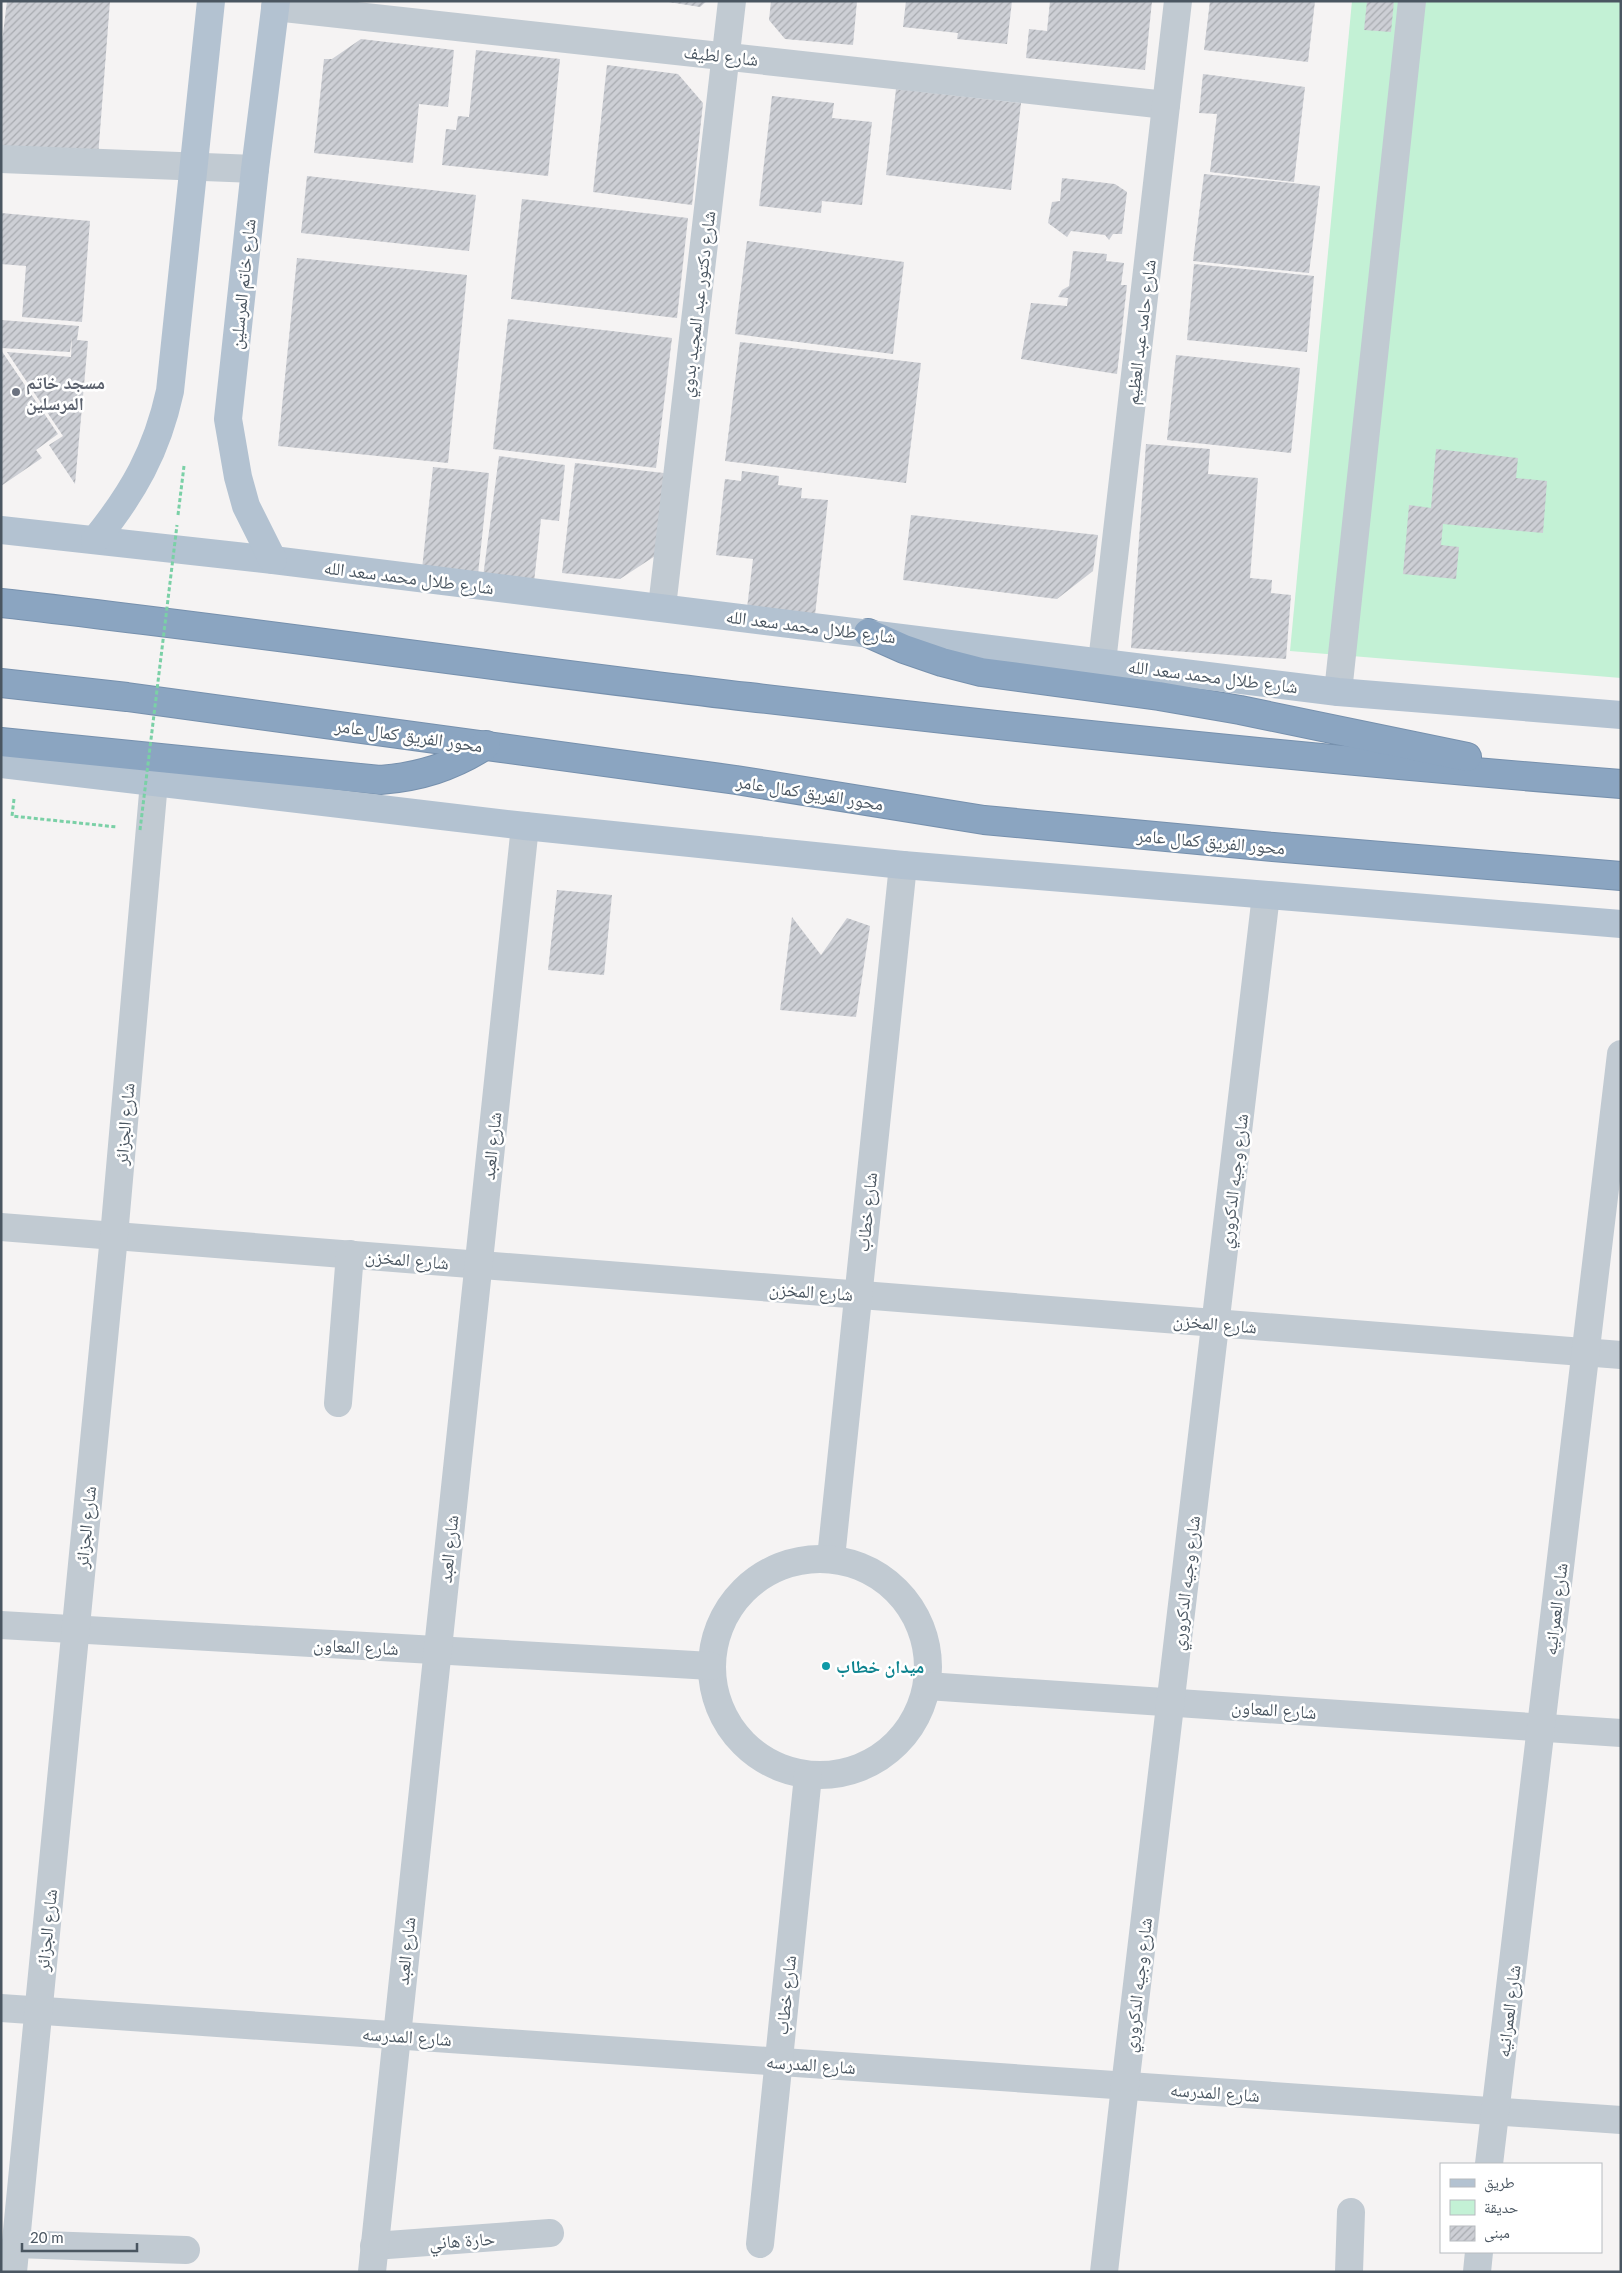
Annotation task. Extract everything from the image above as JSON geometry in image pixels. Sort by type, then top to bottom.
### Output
[{"type":"highway","points":[[1,603],[134,618],[748,697],[1277,755],[1621,784]]},
{"type":"highway","points":[[868,633],[904,650],[981,672],[1159,696],[1240,710],[1400,742],[1559,779]]},
{"type":"highway","name":"محور الفريق كمال عامر","points":[[1,683],[127,697],[736,780],[984,820],[1273,847],[1621,876]]},
{"type":"highway","points":[[1,742],[124,756],[380,780],[410,777],[446,767],[486,746]]},
{"type":"main road","points":[[95,540],[118,512],[138,482],[154,449],[165,414],[171,386],[211,1]]},
{"type":"main road","name":"شارع خاتم المرسلين","points":[[273,560],[246,506],[238,477],[228,419],[275,4]]},
{"type":"main road","name":"شارع طلال محمد سعد الله","points":[[1,530],[273,560],[662,607],[1338,692],[1621,714]]},
{"type":"main road","points":[[1,764],[525,826],[903,865],[1621,924]]},
{"type":"street","name":"شارع دكتور عبد المجيد بدوي","points":[[662,607],[732,1]]},
{"type":"street","name":"شارع حامد عبد العظيم","points":[[1102,662],[1178,1]]},
{"type":"street","points":[[1338,692],[1412,1]]},
{"type":"street","name":"شارع لطيف","points":[[275,4],[1166,105]]},
{"type":"street","points":[[1,158],[255,169]]},
{"type":"street","name":"شارع الجزائر","points":[[13,2272],[16,2244],[11,2197],[39,2011],[114,1236],[154,782]]},
{"type":"street","name":"شارع العبد","points":[[373,2259],[525,826]]},
{"type":"street","name":"شارع خطاب","points":[[831,1558],[903,865]]},
{"type":"street","name":"شارع وجيه الدكروري","points":[[1104,2272],[1266,895]]},
{"type":"street","name":"شارع العمرانيه","points":[[1490,2163],[1621,1054]]},
{"type":"street","name":"شارع المخزن","points":[[1,1226],[1621,1355]]},
{"type":"street","points":[[338,1402],[350,1254]]},
{"type":"street","points":[[831,1558],[860,1565],[886,1580],[907,1601],[921,1627],[928,1656],[927,1686],[919,1712],[905,1735],[885,1755],[861,1768],[836,1776],[808,1776],[782,1770],[758,1758],[738,1740],[723,1717],[714,1692],[711,1666],[716,1636],[728,1609],[747,1586],[772,1569],[800,1560],[831,1558]]},
{"type":"street","name":"شارع المعاون","points":[[1,1626],[711,1666]]},
{"type":"street","name":"شارع المعاون","points":[[927,1686],[1621,1733]]},
{"type":"street","name":"شارع خطاب","points":[[760,2244],[808,1776]]},
{"type":"street","name":"شارع المدرسه","points":[[1,2008],[1621,2120]]},
{"type":"street","points":[[1349,2272],[1351,2212]]},
{"type":"street","name":"حارة هاني","points":[[373,2259],[550,2234]]},
{"type":"street","points":[[16,2244],[186,2250]]},
{"type":"street","points":[[1477,2272],[1479,2253]]},
{"type":"path","points":[[130,828],[140,830],[185,458]]},
{"type":"path","points":[[12,816],[120,828]]},
{"type":"green space","points":[[1352,1],[1621,1],[1621,678],[1290,651]]},
{"type":"building","points":[[7,1],[110,1],[98,157],[1,149],[1,50]]},
{"type":"building","points":[[662,1],[707,1],[700,7]]},
{"type":"building","points":[[771,1],[857,1],[853,45],[785,39],[769,20]]},
{"type":"building","points":[[906,1],[1012,1],[1007,44],[957,39],[958,33],[903,27]]},
{"type":"building","points":[[1050,1],[1152,1],[1145,70],[1026,58],[1029,29],[1047,31]]},
{"type":"building","points":[[1210,1],[1315,1],[1308,62],[1204,50]]},
{"type":"building","points":[[1367,1],[1394,1],[1391,32],[1364,30]]},
{"type":"building","points":[[361,39],[454,50],[448,107],[419,104],[413,163],[314,153],[324,59],[332,59]]},
{"type":"building","points":[[476,50],[560,59],[548,176],[442,165],[446,129],[456,130],[458,116],[469,117]]},
{"type":"building","points":[[607,65],[678,74],[703,103],[692,205],[593,192]]},
{"type":"building","points":[[1203,74],[1305,87],[1294,182],[1210,172],[1217,114],[1199,113]]},
{"type":"building","points":[[896,89],[1021,103],[1011,190],[886,175]]},
{"type":"building","points":[[772,96],[834,103],[832,118],[872,122],[862,205],[822,201],[821,213],[759,206]]},
{"type":"building","points":[[1204,174],[1320,186],[1309,273],[1193,261]]},
{"type":"building","points":[[307,176],[476,195],[469,251],[301,233]]},
{"type":"building","points":[[1062,178],[1115,184],[1127,192],[1122,234],[1113,234],[1109,240],[1105,235],[1071,231],[1067,237],[1048,223],[1052,202],[1060,201]]},
{"type":"building","points":[[522,199],[688,218],[677,318],[511,299]]},
{"type":"building","points":[[1,213],[90,221],[82,322],[22,317],[26,266],[1,264]]},
{"type":"building","points":[[747,241],[904,262],[893,354],[735,334]]},
{"type":"building","points":[[1073,251],[1107,254],[1106,261],[1124,263],[1121,285],[1127,285],[1117,374],[1021,359],[1031,303],[1067,306],[1068,298],[1058,297],[1062,290],[1069,286]]},
{"type":"building","points":[[297,258],[467,275],[448,463],[278,446]]},
{"type":"building","points":[[1194,264],[1314,276],[1307,352],[1187,340]]},
{"type":"building","points":[[508,319],[672,338],[656,468],[493,449]]},
{"type":"building","points":[[1,320],[79,326],[77,340],[88,341],[75,484],[49,445],[63,436],[7,352],[71,357],[72,337],[70,352],[1,348]]},
{"type":"building","points":[[740,342],[921,363],[906,483],[725,461]]},
{"type":"building","name":"مسجد خاتم المرسلين","points":[[1,350],[58,434],[36,450],[42,458],[1,486]]},
{"type":"building","points":[[1176,355],[1300,368],[1291,453],[1167,440]]},
{"type":"building","points":[[1146,444],[1210,449],[1208,474],[1258,478],[1250,578],[1272,580],[1271,593],[1291,595],[1286,659],[1131,648]]},
{"type":"building","points":[[1436,449],[1518,458],[1516,478],[1547,481],[1543,533],[1443,524],[1441,545],[1459,547],[1456,579],[1403,574],[1409,505],[1431,508]]},
{"type":"building","points":[[499,456],[565,465],[559,521],[541,519],[534,582],[483,577]]},
{"type":"building","points":[[575,463],[664,473],[655,556],[620,579],[562,573]]},
{"type":"building","points":[[433,467],[489,473],[478,574],[422,569]]},
{"type":"building","points":[[742,471],[779,476],[778,485],[802,488],[801,498],[828,500],[815,615],[747,608],[753,559],[716,555],[725,479],[741,481]]},
{"type":"building","points":[[911,515],[1098,535],[1093,571],[1057,599],[903,580]]},
{"type":"building","points":[[557,890],[612,895],[604,975],[548,970]]},
{"type":"building","points":[[792,917],[821,955],[847,918],[870,926],[856,1017],[780,1010]]},
{"type":"place","name":"مسجد خاتم المرسلين","points":[[16,392]]},
{"type":"place","name":"ميدان خطاب","points":[[826,1666]]}]
